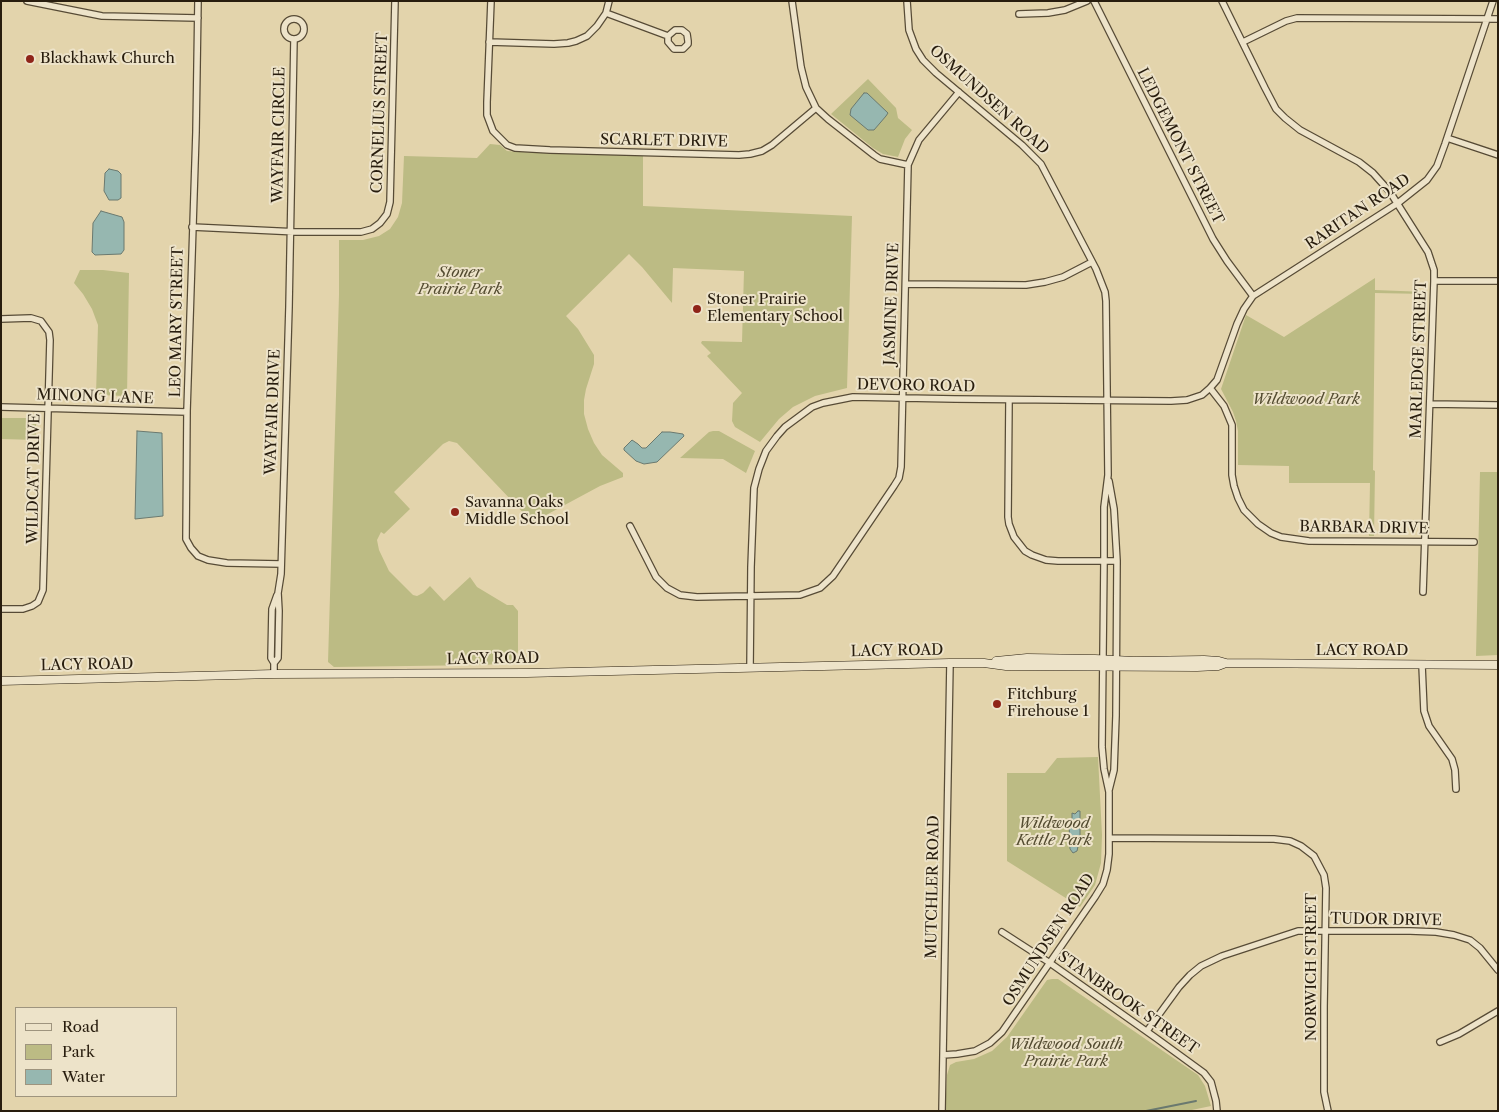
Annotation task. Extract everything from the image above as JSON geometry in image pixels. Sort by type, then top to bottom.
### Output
[{"type":"street","points":[[27,1],[102,16],[198,18]]},
{"type":"street","name":"LEO MARY STREET","points":[[198,1],[196,132],[187,412],[186,539],[198,556],[208,560],[227,563],[280,564]]},
{"type":"street","name":"CORNELIUS STREET","points":[[290,231],[361,232],[372,229],[387,214],[390,202],[395,1]]},
{"type":"street","points":[[491,1],[489,42],[554,44],[568,43],[592,32],[606,13],[609,1]]},
{"type":"street","points":[[792,1],[801,67],[806,87],[816,108],[880,159],[908,166]]},
{"type":"street","name":"OSMUNDSEN ROAD","points":[[907,1],[909,30],[916,49],[923,60],[1022,145],[1041,164],[1092,262],[1102,284],[1106,301],[1108,475],[1104,507],[1102,728],[1104,769],[1109,792],[1107,870],[1102,884],[1002,1032],[975,1051],[943,1055]]},
{"type":"street","points":[[1019,14],[1048,13],[1064,10],[1087,1]]},
{"type":"street","name":"LEDGEMONT STREET","points":[[1094,1],[1213,239],[1253,296]]},
{"type":"street","name":"MARLEDGE STREET","points":[[1222,1],[1276,109],[1300,130],[1359,162],[1373,172],[1398,203],[1428,252],[1434,270],[1434,280],[1424,592]]},
{"type":"street","name":"RARITAN ROAD","points":[[1210,388],[1217,380],[1237,324],[1253,296],[1398,203],[1427,180],[1437,166],[1493,1]]},
{"type":"street","points":[[606,13],[668,36]]},
{"type":"street","points":[[1243,42],[1286,21],[1297,18],[1498,19]]},
{"type":"street","name":"WAYFAIR CIRCLE","points":[[290,231],[294,39]]},
{"type":"street","name":"SCARLET DRIVE","points":[[489,42],[487,115],[493,130],[507,145],[515,148],[750,154],[762,151],[772,145],[816,108]]},
{"type":"street","name":"JASMINE DRIVE","points":[[630,526],[656,576],[662,584],[680,595],[697,597],[800,595],[820,588],[833,576],[899,478],[908,166],[919,140],[958,92]]},
{"type":"street","points":[[1447,138],[1498,155]]},
{"type":"street","points":[[192,227],[290,231]]},
{"type":"street","name":"WAYFAIR DRIVE","points":[[274,674],[274,663],[271,658],[272,609],[278,593],[280,564],[290,231]]},
{"type":"street","points":[[906,284],[1026,285],[1063,277],[1092,262]]},
{"type":"street","points":[[1434,280],[1498,281]]},
{"type":"street","name":"WILDCAT DRIVE","points":[[1,319],[30,318],[41,321],[49,332],[50,340],[43,590],[38,602],[32,606],[23,609],[1,610]]},
{"type":"street","name":"DEVORO ROAD","points":[[750,668],[754,488],[759,469],[770,444],[781,431],[805,411],[823,403],[853,397],[1171,401],[1188,400],[1202,395],[1210,388]]},
{"type":"street","name":"BARBARA DRIVE","points":[[1210,388],[1224,406],[1232,425],[1232,475],[1238,498],[1244,510],[1258,524],[1281,537],[1309,541],[1474,542]]},
{"type":"street","points":[[1009,400],[1008,517],[1014,537],[1025,551],[1046,560],[1058,562],[1117,561]]},
{"type":"street","points":[[1430,404],[1498,405]]},
{"type":"street","name":"MINONG LANE","points":[[1,407],[187,412]]},
{"type":"street","name":"OSMUNDSEN ROAD","points":[[1108,475],[1114,509],[1117,561],[1116,728],[1114,770],[1109,792]]},
{"type":"street","name":"LACY ROAD","points":[[1,681],[274,674],[537,672],[950,663],[984,663],[1006,666],[1103,663],[1198,668],[1218,666],[1226,663],[1498,665]]},
{"type":"street","name":"MUTCHLER ROAD","points":[[942,1111],[950,663]]},
{"type":"street","points":[[1422,665],[1424,711],[1429,726],[1452,759],[1456,788]]},
{"type":"street","points":[[1102,728],[1116,728]]},
{"type":"street","name":"NORWICH STREET","points":[[1109,838],[1274,839],[1290,841],[1302,846],[1314,856],[1324,875],[1326,888],[1324,1092],[1328,1111]]},
{"type":"street","name":"TUDOR DRIVE","points":[[1147,1031],[1178,987],[1201,966],[1222,956],[1298,931],[1410,931],[1454,935],[1470,940],[1480,948],[1498,970]]},
{"type":"street","name":"STANBROOK STREET","points":[[1002,932],[1050,963],[1204,1073],[1211,1082],[1217,1111]]},
{"type":"street","points":[[1440,1042],[1459,1034],[1498,1011]]},
{"type":"green space","points":[[868,79],[896,108],[898,118],[912,130],[905,139],[898,157],[883,154],[873,148],[831,114]]},
{"type":"green space","name":"Stoner Prairie Park","points":[[490,144],[500,145],[507,151],[520,152],[643,152],[643,206],[852,216],[847,388],[815,396],[793,407],[779,419],[760,442],[735,427],[732,421],[733,403],[742,393],[707,356],[711,353],[701,343],[702,341],[742,342],[744,271],[673,268],[672,303],[629,254],[566,316],[578,329],[594,355],[594,364],[584,400],[584,414],[588,429],[602,455],[623,473],[623,477],[600,486],[535,521],[531,521],[457,443],[449,441],[443,444],[394,492],[410,509],[384,534],[381,532],[377,540],[379,550],[389,571],[413,595],[417,596],[423,593],[430,586],[444,601],[470,577],[477,587],[507,605],[513,605],[518,611],[518,652],[514,659],[509,663],[483,665],[334,667],[328,662],[339,240],[363,240],[379,236],[390,229],[398,217],[402,203],[404,156],[477,158]]},
{"type":"green space","points":[[80,270],[129,273],[127,396],[96,395],[98,325],[92,309],[74,283]]},
{"type":"green space","name":"Wildwood Park","points":[[1375,278],[1375,290],[1426,292],[1426,294],[1375,293],[1374,536],[1369,536],[1370,483],[1289,483],[1289,466],[1238,465],[1238,431],[1236,421],[1221,389],[1246,315],[1284,337]]},
{"type":"green space","points":[[1,418],[36,418],[36,440],[1,439]]},
{"type":"green space","points":[[719,431],[755,451],[746,473],[723,459],[680,458],[709,432]]},
{"type":"green space","points":[[1480,472],[1498,472],[1498,655],[1476,656]]},
{"type":"green space","name":"Wildwood Kettle Park","points":[[1098,757],[1102,835],[1101,863],[1095,885],[1080,907],[1007,861],[1007,773],[1045,773],[1057,758]]},
{"type":"green space","name":"Wildwood South Prairie Park","points":[[1058,979],[1198,1075],[1205,1086],[1211,1106],[1187,1111],[945,1111],[947,1075],[950,1065],[974,1059],[992,1051],[1007,1037],[1047,980]]},
{"type":"water","points":[[864,93],[867,93],[888,113],[874,130],[868,130],[850,115],[851,109]]},
{"type":"water","points":[[109,169],[118,171],[121,174],[121,198],[118,200],[109,200],[104,191],[105,173]]},
{"type":"water","points":[[101,211],[122,217],[124,222],[124,250],[121,254],[95,255],[92,252],[93,223]]},
{"type":"water","points":[[137,431],[162,433],[163,516],[135,519]]},
{"type":"water","points":[[662,432],[683,434],[684,436],[657,462],[644,464],[636,461],[624,450],[632,440],[642,448],[646,448]]},
{"type":"water","points":[[1080,811],[1080,838],[1077,851],[1073,853],[1070,849],[1069,823],[1072,813],[1075,814]]},
{"type":"waterway","points":[[1146,1111],[1196,1101]]},
{"type":"place","name":"Blackhawk Church","points":[[30,59]]},
{"type":"place","name":"Stoner Prairie Elementary School","points":[[697,309]]},
{"type":"place","name":"Savanna Oaks Middle School","points":[[455,512]]},
{"type":"place","name":"Fitchburg Firehouse 1","points":[[997,704]]}]
